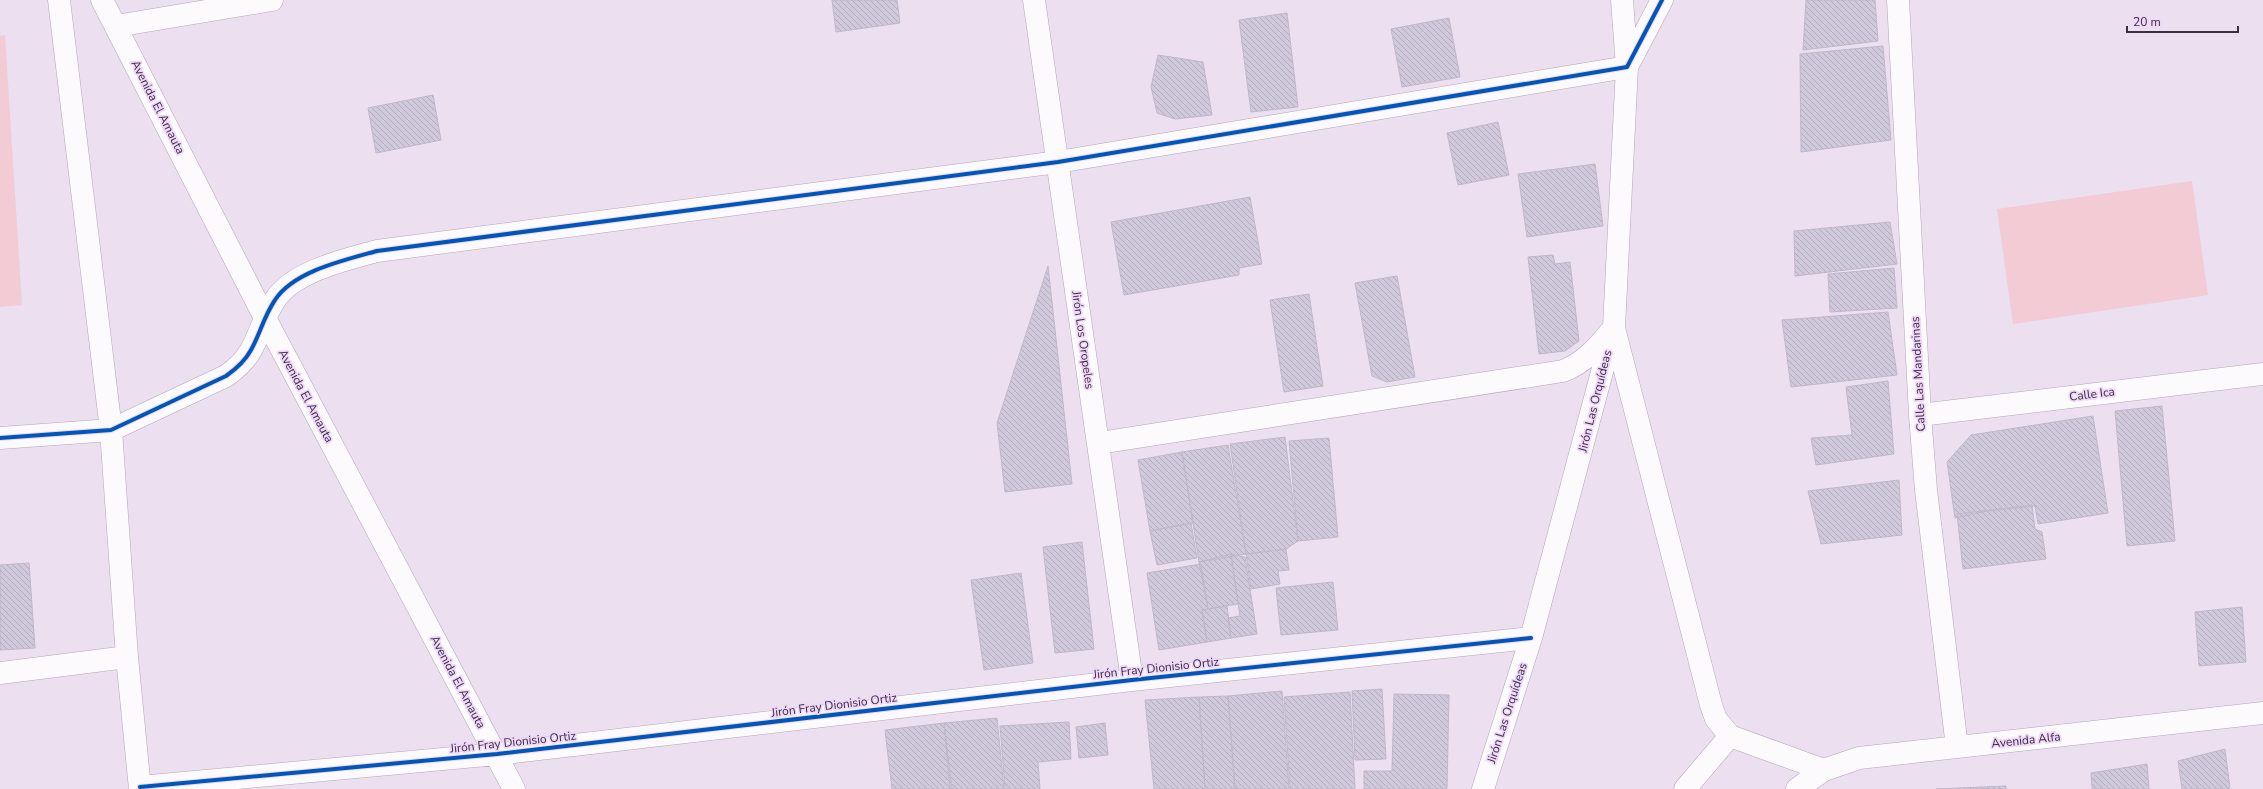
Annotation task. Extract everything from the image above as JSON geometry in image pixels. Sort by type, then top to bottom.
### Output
[{"type":"street","points":[[59,0],[111,430],[127,657],[140,788]]},
{"type":"street","name":"Avenida El Amauta","points":[[102,0],[265,318],[497,754],[514,789]]},
{"type":"street","points":[[116,26],[272,0]]},
{"type":"street","name":"Jirón Los Oropeles","points":[[1034,0],[1132,680]]},
{"type":"street","name":"Jirón Las Orquídeas","points":[[1482,789],[1531,638],[1614,327],[1627,67],[1622,0]]},
{"type":"street","points":[[0,438],[111,430],[226,376],[240,365],[251,351],[275,299],[286,289],[328,264],[377,251],[1058,162],[1627,67],[1662,0]]},
{"type":"street","name":"Calle Las Mandarinas","points":[[1898,0],[1920,415],[1926,490],[1957,747]]},
{"type":"street","points":[[1098,444],[1563,371],[1576,366],[1587,357],[1614,327]]},
{"type":"street","points":[[1614,327],[1711,705],[1716,719],[1730,736],[1824,770]]},
{"type":"street","name":"Calle Ica","points":[[1920,415],[2263,374]]},
{"type":"street","name":"Jirón Fray Dionisio Ortiz","points":[[140,788],[497,754],[1132,680],[1531,638]]},
{"type":"street","points":[[0,673],[127,657]]},
{"type":"street","name":"Avenida Alfa","points":[[1797,789],[1824,770],[1859,758],[2263,713]]},
{"type":"street","points":[[1685,789],[1730,736]]},
{"type":"shaded area","points":[[5,35],[22,305],[0,307],[0,36]]},
{"type":"shaded area","points":[[2192,181],[2208,295],[2013,324],[1997,209]]},
{"type":"building","points":[[832,0],[897,0],[900,23],[836,32]]},
{"type":"building","points":[[1806,0],[1875,0],[1878,41],[1803,50]]},
{"type":"building","points":[[1287,13],[1298,107],[1251,112],[1239,20]]},
{"type":"building","points":[[1449,18],[1460,77],[1402,87],[1391,29]]},
{"type":"building","points":[[1883,46],[1891,140],[1801,152],[1800,54]]},
{"type":"building","points":[[1158,55],[1203,62],[1212,115],[1175,119],[1157,113],[1151,87]]},
{"type":"building","points":[[433,95],[441,140],[376,153],[368,108]]},
{"type":"building","points":[[1498,122],[1509,175],[1458,185],[1447,133]]},
{"type":"building","points":[[1595,164],[1603,226],[1527,237],[1518,174]]},
{"type":"building","points":[[1250,197],[1262,264],[1239,268],[1239,275],[1124,295],[1111,222]]},
{"type":"building","points":[[1890,222],[1897,264],[1795,276],[1794,231]]},
{"type":"building","points":[[1553,255],[1555,264],[1570,262],[1579,341],[1565,351],[1539,354],[1528,257]]},
{"type":"building","points":[[1048,266],[1072,484],[1005,492],[997,423]]},
{"type":"building","points":[[1894,268],[1897,308],[1830,312],[1828,274]]},
{"type":"building","points":[[1397,276],[1415,377],[1387,382],[1372,376],[1355,283]]},
{"type":"building","points":[[1309,294],[1323,386],[1284,392],[1270,300]]},
{"type":"building","points":[[1888,312],[1897,375],[1791,387],[1782,320]]},
{"type":"building","points":[[1888,381],[1894,454],[1816,465],[1811,438],[1852,435],[1846,387]]},
{"type":"building","points":[[2162,406],[2175,541],[2127,546],[2115,411]]},
{"type":"building","points":[[2093,416],[2108,513],[2038,524],[2035,506],[1987,511],[1955,518],[1947,462],[1971,435]]},
{"type":"building","points":[[1285,437],[1298,541],[1286,549],[1246,554],[1230,444]]},
{"type":"building","points":[[1329,438],[1338,537],[1298,541],[1289,441]]},
{"type":"building","points":[[1228,445],[1246,554],[1199,562],[1182,452]]},
{"type":"building","points":[[1182,452],[1193,523],[1150,531],[1138,460]]},
{"type":"building","points":[[1899,480],[1902,535],[1821,544],[1808,491]]},
{"type":"building","points":[[2032,505],[2035,529],[2042,532],[2046,559],[1963,569],[1957,514]]},
{"type":"building","points":[[1191,523],[1197,558],[1157,565],[1150,531]]},
{"type":"building","points":[[1082,542],[1094,649],[1055,653],[1043,547]]},
{"type":"building","points":[[1286,549],[1289,570],[1278,571],[1280,584],[1251,589],[1246,554]]},
{"type":"building","points":[[1231,554],[1245,557],[1257,634],[1231,638],[1228,618],[1240,616]]},
{"type":"building","points":[[1231,554],[1238,604],[1208,609],[1199,562]]},
{"type":"building","points":[[29,563],[35,648],[0,650],[0,565]]},
{"type":"building","points":[[1201,564],[1208,609],[1202,610],[1207,642],[1159,650],[1147,573]]},
{"type":"building","points":[[1021,573],[1033,663],[984,670],[971,580]]},
{"type":"building","points":[[1333,582],[1338,630],[1281,635],[1276,588]]},
{"type":"building","points":[[1227,606],[1231,638],[1207,642],[1202,610]]},
{"type":"building","points":[[2242,607],[2246,662],[2199,666],[2195,612]]},
{"type":"building","points":[[1382,689],[1386,759],[1355,760],[1352,691]]},
{"type":"building","points":[[1282,691],[1289,789],[1235,789],[1228,696]]},
{"type":"building","points":[[1350,692],[1355,789],[1290,789],[1284,697]]},
{"type":"building","points":[[1394,694],[1449,695],[1447,789],[1364,789],[1364,771],[1392,771]]},
{"type":"building","points":[[1228,696],[1235,789],[1205,789],[1199,697]]},
{"type":"building","points":[[1199,697],[1205,789],[1154,789],[1145,700]]},
{"type":"building","points":[[997,718],[1004,789],[950,789],[944,723]]},
{"type":"building","points":[[1069,722],[1071,759],[1038,762],[1040,789],[1005,789],[1000,726]]},
{"type":"building","points":[[944,723],[952,789],[892,789],[885,730]]},
{"type":"building","points":[[1105,723],[1108,755],[1079,758],[1076,727]]},
{"type":"building","points":[[2225,749],[2230,789],[2182,789],[2178,761]]},
{"type":"building","points":[[2147,764],[2149,789],[2092,789],[2091,773]]},
{"type":"building","points":[[2006,786],[2006,789],[1936,789]]},
{"type":"cycle path","points":[[0,438],[111,430],[226,376],[233,371],[249,354],[271,306],[284,290],[294,281],[307,274],[350,258],[377,251],[1058,162],[1627,67],[1662,0]]},
{"type":"cycle path","points":[[140,787],[497,754],[1132,680],[1531,638]]}]
